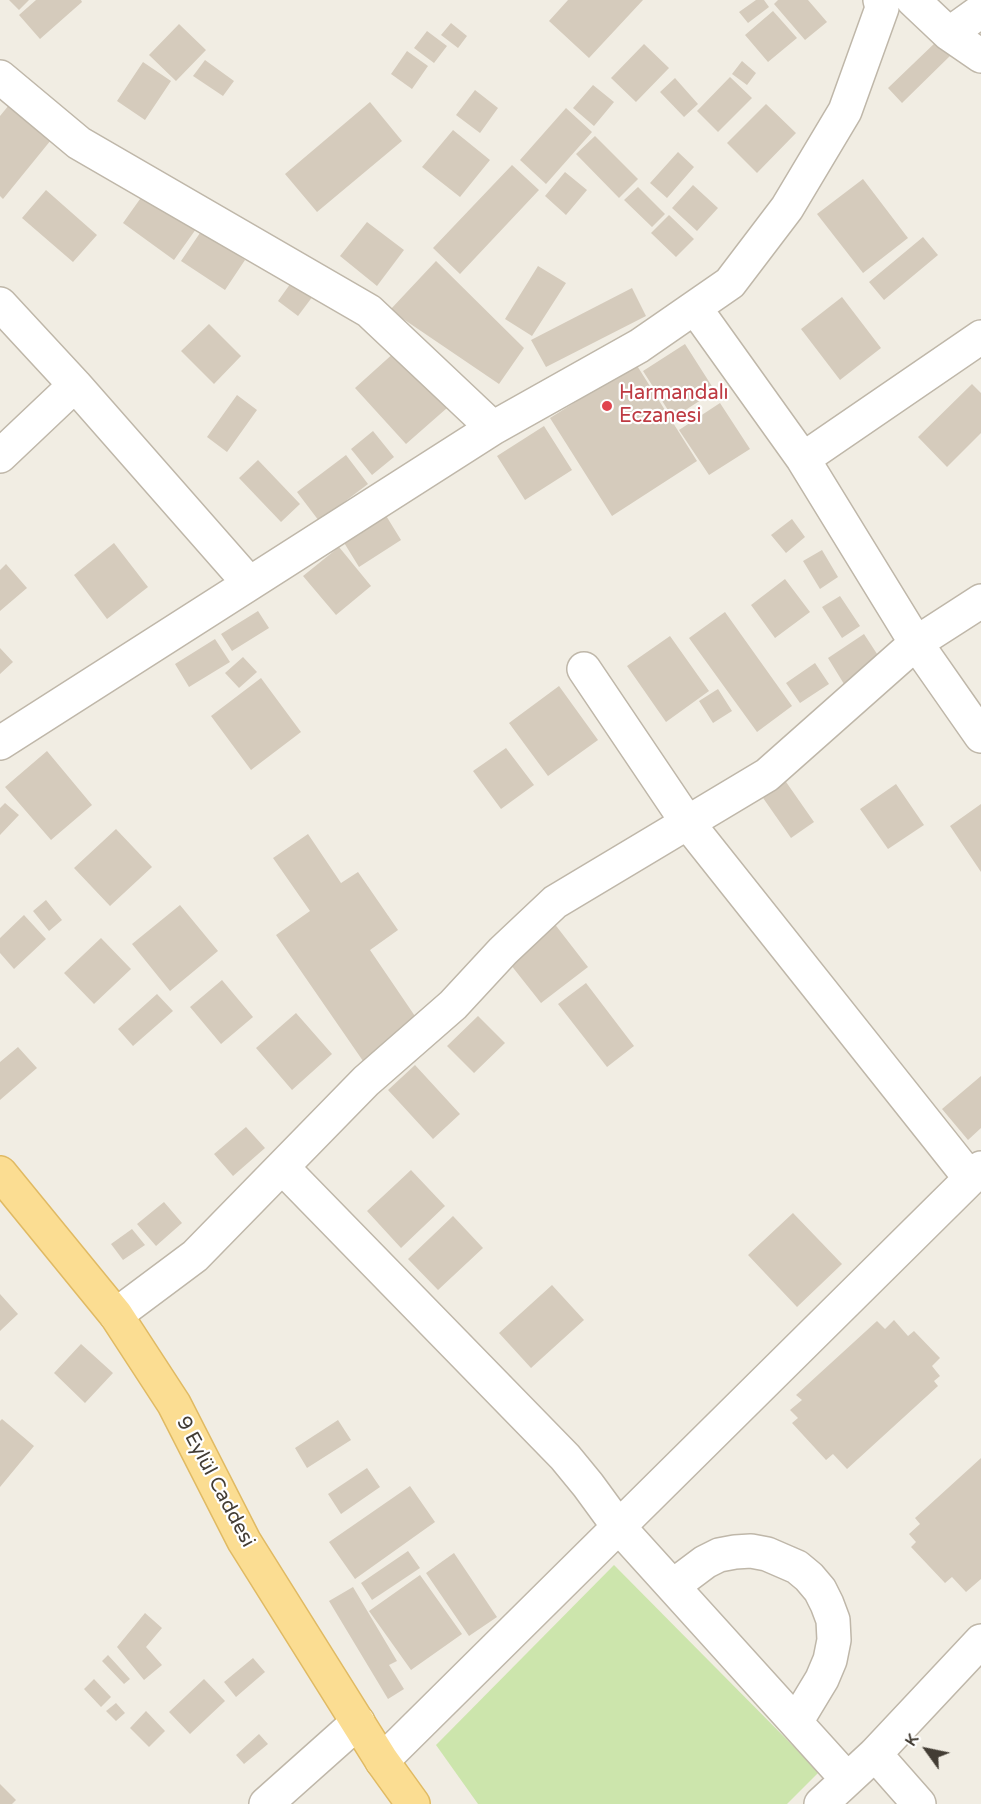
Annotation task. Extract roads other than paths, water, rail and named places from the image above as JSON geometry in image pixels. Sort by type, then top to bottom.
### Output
[{"type":"main road","name":"9 Eylül Caddesi","points":[[0,1173],[116,1315],[174,1404],[244,1541],[382,1761],[413,1804]]},
{"type":"street","points":[[0,743],[493,428],[639,346],[730,283],[787,208],[845,111],[882,8],[880,0]]},
{"type":"street","points":[[913,0],[949,34],[981,56]]},
{"type":"street","points":[[949,34],[981,11]]},
{"type":"street","points":[[0,78],[79,143],[369,311],[493,428]]},
{"type":"street","points":[[0,304],[249,583]]},
{"type":"street","points":[[695,308],[802,459],[916,643],[981,736]]},
{"type":"street","points":[[802,459],[981,337]]},
{"type":"street","points":[[0,456],[75,386]]},
{"type":"street","points":[[116,1315],[195,1256],[366,1081],[453,1005],[503,951],[555,902],[767,775],[916,643],[981,601]]},
{"type":"street","points":[[382,1761],[976,1173],[687,822],[584,669]]},
{"type":"street","points":[[283,1168],[542,1432],[588,1485],[618,1526],[847,1779]]},
{"type":"street","points":[[673,1586],[705,1562],[735,1552],[751,1551],[767,1554],[796,1567],[809,1577],[820,1590],[827,1604],[832,1620],[834,1640],[830,1660],[822,1678],[796,1722]]},
{"type":"street","points":[[822,1804],[875,1754],[981,1641]]},
{"type":"street","points":[[266,1804],[357,1722]]},
{"type":"street","points":[[875,1754],[919,1804]]},
{"type":"place","name":"Harmandalı Eczanesi","points":[[607,406]]}]
